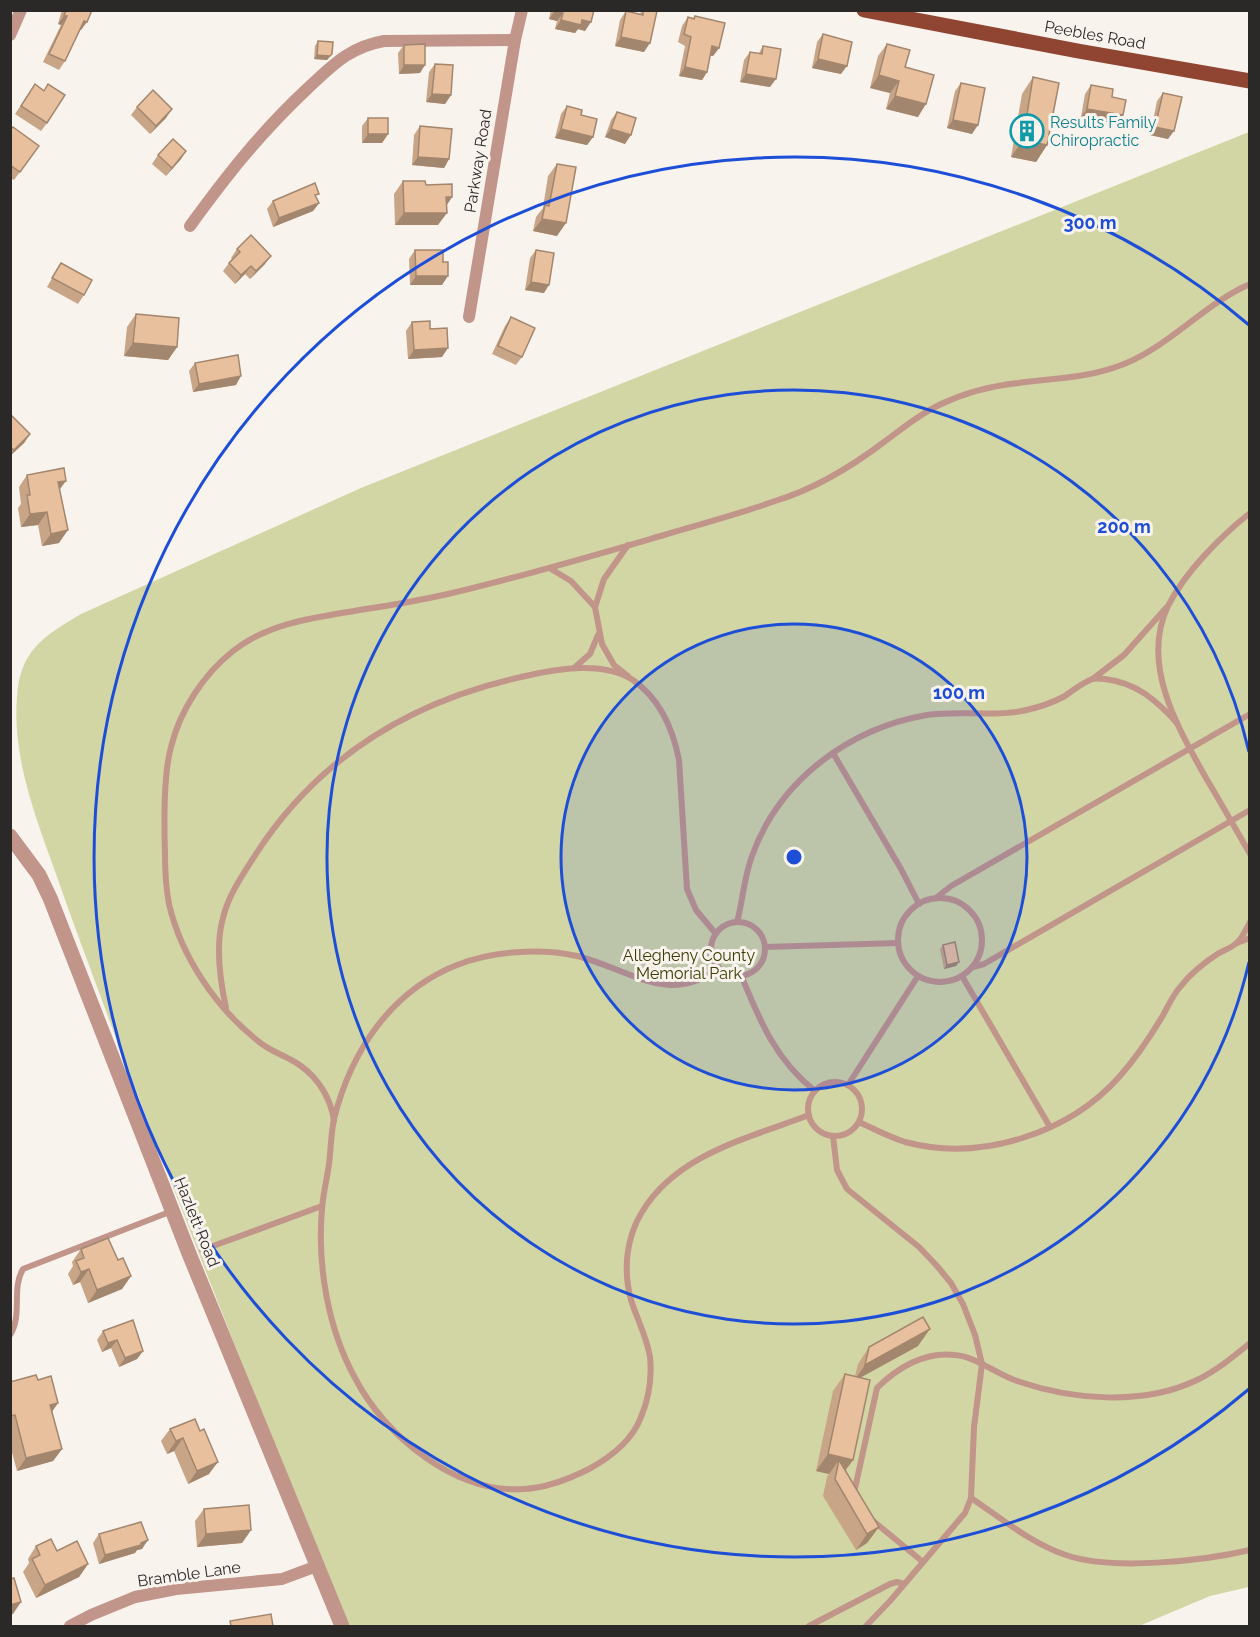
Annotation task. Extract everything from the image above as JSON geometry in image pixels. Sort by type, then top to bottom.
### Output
[{"type":"main road","name":"Peebles Road","points":[[864,10],[909,15],[1250,81]]},
{"type":"street","points":[[10,35],[21,10]]},
{"type":"street","name":"Parkway Road","points":[[469,317],[522,10]]},
{"type":"street","points":[[190,226],[259,136],[346,54],[369,43],[384,41],[515,40]]},
{"type":"street","name":"Hazlett Road","points":[[10,836],[39,875],[50,898],[173,1210],[342,1626]]},
{"type":"street","name":"Bramble Lane","points":[[70,1626],[135,1597],[176,1589],[282,1579],[317,1566]]},
{"type":"lane","points":[[334,1121],[330,1104],[317,1080],[301,1066],[260,1044],[226,1010],[202,979],[185,948],[169,903],[165,850],[167,763],[176,730],[197,690],[233,651],[255,636],[286,623],[444,594],[551,569],[801,493],[850,465],[928,410],[971,392],[1021,382],[1082,376],[1125,364],[1142,356],[1222,299],[1250,284]]},
{"type":"lane","points":[[737,922],[746,878],[761,834],[773,813],[795,785],[814,766],[857,736],[881,726],[930,714],[1001,714],[1021,711],[1062,697],[1094,678],[1124,655],[1168,605],[1208,553],[1250,513]]},
{"type":"lane","points":[[628,545],[604,579],[595,607],[599,634],[608,657],[649,694],[661,710],[676,743],[682,778],[687,889],[696,910],[716,934]]},
{"type":"lane","points":[[551,569],[571,581],[595,607]]},
{"type":"lane","points":[[1168,605],[1162,625],[1159,649],[1165,694],[1189,748],[1250,854]]},
{"type":"lane","points":[[574,668],[590,654],[599,634]]},
{"type":"lane","points":[[226,1010],[221,986],[219,938],[228,902],[263,843],[285,813],[338,760],[399,720],[422,709],[504,680],[574,668],[607,670],[631,679]]},
{"type":"lane","points":[[1094,678],[1113,680],[1133,686],[1148,694],[1177,723]]},
{"type":"lane","points":[[936,898],[958,902],[970,910],[981,931],[980,955],[973,967],[962,976],[949,982],[938,982],[918,976],[905,964],[898,943],[902,922],[909,911],[919,904],[936,898],[951,886],[1250,714]]},
{"type":"lane","points":[[833,753],[902,869],[919,904]]},
{"type":"lane","points":[[973,967],[984,964],[1250,810]]},
{"type":"lane","points":[[737,922],[757,929],[765,947],[760,964],[751,972],[741,975],[726,972],[718,966],[712,950],[716,934],[723,926],[737,922]]},
{"type":"lane","points":[[1237,943],[1250,922]]},
{"type":"lane","points":[[859,1122],[906,1142],[935,1147],[965,1148],[1019,1139],[1050,1127],[1080,1111],[1103,1094],[1135,1058],[1179,987],[1217,954],[1250,938]]},
{"type":"lane","points":[[765,947],[898,943]]},
{"type":"lane","points":[[718,966],[707,976],[682,985],[669,986],[639,978],[601,963],[555,953],[509,953],[459,964],[434,975],[411,990],[376,1025],[352,1068],[334,1121],[322,1206],[321,1232],[323,1265],[333,1322],[348,1366],[374,1410],[412,1448],[434,1463],[479,1483],[521,1490],[540,1487],[579,1474],[599,1463],[631,1437],[642,1415],[649,1390],[651,1372],[649,1354],[631,1297],[627,1256],[631,1236],[650,1199],[666,1180],[698,1158],[809,1114]]},
{"type":"lane","points":[[741,975],[760,1023],[771,1041],[797,1077],[815,1091]]},
{"type":"lane","points":[[848,1085],[918,976]]},
{"type":"lane","points":[[962,976],[1050,1127]]},
{"type":"lane","points":[[837,1082],[848,1085],[860,1100],[862,1111],[859,1122],[844,1135],[833,1136],[821,1132],[813,1126],[809,1114],[809,1102],[815,1091],[827,1083],[837,1082]]},
{"type":"lane","points":[[833,1136],[837,1170],[847,1188],[919,1247],[951,1283],[963,1304],[975,1335],[982,1364],[974,1427],[971,1498],[958,1523],[866,1626]]},
{"type":"lane","points":[[202,1250],[322,1206]]},
{"type":"lane","points":[[10,1335],[16,1325],[16,1293],[19,1276],[23,1269],[173,1210]]},
{"type":"lane","points":[[855,1501],[854,1490],[877,1388],[887,1378],[923,1358],[954,1355],[982,1364],[997,1374],[1017,1381],[1079,1395],[1141,1396],[1168,1390],[1198,1379],[1250,1343]]},
{"type":"lane","points":[[971,1498],[1053,1549],[1083,1560],[1167,1562],[1250,1550]]},
{"type":"lane","points":[[863,1513],[923,1562]]},
{"type":"lane","points":[[809,1626],[890,1584],[897,1582],[904,1584]]},
{"type":"green space","name":"Allegheny County Memorial Park","points":[[1249,132],[1249,1587],[1210,1596],[1139,1626],[350,1626],[199,1255],[113,1030],[41,831],[22,765],[16,720],[19,681],[29,656],[45,638],[81,614],[361,488]]},
{"type":"building","points":[[66,10],[92,10],[87,22],[84,21],[65,61],[49,54],[67,16],[64,16]]},
{"type":"building","points":[[594,10],[591,22],[582,20],[581,25],[561,20],[563,13],[555,11]]},
{"type":"building","points":[[643,10],[657,11],[650,43],[621,37],[626,11],[643,15]]},
{"type":"building","points":[[695,16],[725,23],[719,48],[712,46],[707,72],[685,67],[691,37],[684,34],[688,17],[694,19]]},
{"type":"building","points":[[823,34],[852,42],[847,66],[818,59]]},
{"type":"building","points":[[318,41],[333,42],[330,56],[317,55]]},
{"type":"building","points":[[425,44],[425,65],[404,65],[404,45]]},
{"type":"building","points":[[887,44],[910,50],[905,67],[934,75],[926,104],[895,96],[899,81],[879,75]]},
{"type":"building","points":[[763,46],[781,49],[776,79],[746,74],[750,52],[762,54]]},
{"type":"building","points":[[435,64],[453,65],[451,95],[432,94]]},
{"type":"building","points":[[1033,77],[1059,83],[1047,145],[1023,140]]},
{"type":"building","points":[[961,83],[985,88],[978,125],[953,120]]},
{"type":"building","points":[[35,84],[44,91],[48,84],[65,95],[47,123],[21,106]]},
{"type":"building","points":[[1091,85],[1113,89],[1112,97],[1126,100],[1123,115],[1087,109]]},
{"type":"building","points":[[153,90],[172,109],[156,126],[137,107]]},
{"type":"building","points":[[1163,93],[1182,97],[1174,131],[1155,127]]},
{"type":"building","points":[[567,106],[582,110],[581,115],[597,119],[593,137],[561,129]]},
{"type":"building","points":[[617,112],[636,118],[631,135],[611,129]]},
{"type":"building","points":[[368,118],[388,118],[388,134],[368,134]]},
{"type":"building","points":[[420,126],[452,129],[449,159],[418,157]]},
{"type":"building","points":[[13,127],[39,146],[20,172],[10,165],[10,130]]},
{"type":"building","points":[[173,139],[186,151],[172,168],[158,155]]},
{"type":"building","points":[[557,164],[576,167],[566,223],[542,219],[545,205],[549,206]]},
{"type":"building","points":[[403,181],[425,181],[426,185],[452,184],[452,197],[446,197],[447,213],[404,213]]},
{"type":"building","points":[[315,183],[319,194],[315,195],[319,203],[279,218],[273,201]]},
{"type":"building","points":[[251,235],[271,256],[256,271],[251,266],[241,275],[229,263],[240,252],[237,249]]},
{"type":"building","points":[[415,250],[443,250],[443,262],[448,262],[448,276],[416,276]]},
{"type":"building","points":[[536,250],[554,253],[549,285],[531,282]]},
{"type":"building","points":[[61,263],[92,280],[84,295],[52,278]]},
{"type":"building","points":[[136,314],[179,318],[177,347],[133,343]]},
{"type":"building","points":[[511,317],[535,328],[522,357],[498,346]]},
{"type":"building","points":[[430,321],[430,329],[447,328],[448,348],[414,350],[412,322]]},
{"type":"building","points":[[238,355],[241,376],[199,384],[195,363]]},
{"type":"building","points":[[10,414],[30,434],[14,450],[10,447]]},
{"type":"building","points":[[64,468],[66,481],[58,482],[68,530],[51,534],[47,512],[30,514],[27,475]]},
{"type":"building","points":[[955,942],[959,962],[947,965],[943,945]]},
{"type":"building","points":[[108,1238],[118,1260],[123,1258],[131,1276],[97,1290],[89,1269],[81,1272],[76,1261],[84,1258],[81,1249]]},
{"type":"building","points":[[923,1317],[930,1329],[865,1365],[869,1347]]},
{"type":"building","points":[[133,1320],[143,1351],[125,1358],[117,1340],[108,1343],[103,1331]]},
{"type":"building","points":[[845,1374],[870,1380],[853,1460],[828,1454]]},
{"type":"building","points":[[36,1375],[38,1380],[51,1376],[58,1403],[50,1405],[62,1449],[26,1458],[15,1415],[10,1416],[10,1382]]},
{"type":"building","points":[[195,1419],[200,1431],[204,1429],[218,1462],[197,1471],[183,1438],[176,1441],[170,1429]]},
{"type":"building","points":[[839,1460],[879,1527],[867,1534],[835,1479]]},
{"type":"building","points":[[249,1505],[251,1530],[206,1534],[204,1509]]},
{"type":"building","points":[[141,1522],[148,1540],[141,1545],[105,1555],[99,1534]]},
{"type":"building","points":[[51,1539],[57,1551],[77,1541],[88,1564],[45,1585],[32,1559],[40,1555],[36,1546]]},
{"type":"building","points":[[14,1578],[21,1602],[10,1605],[10,1579]]},
{"type":"building","points":[[271,1614],[273,1626],[231,1626],[230,1621]]},
{"type":"place","name":"Results Family Chiropractic","points":[[1027,131]]}]
